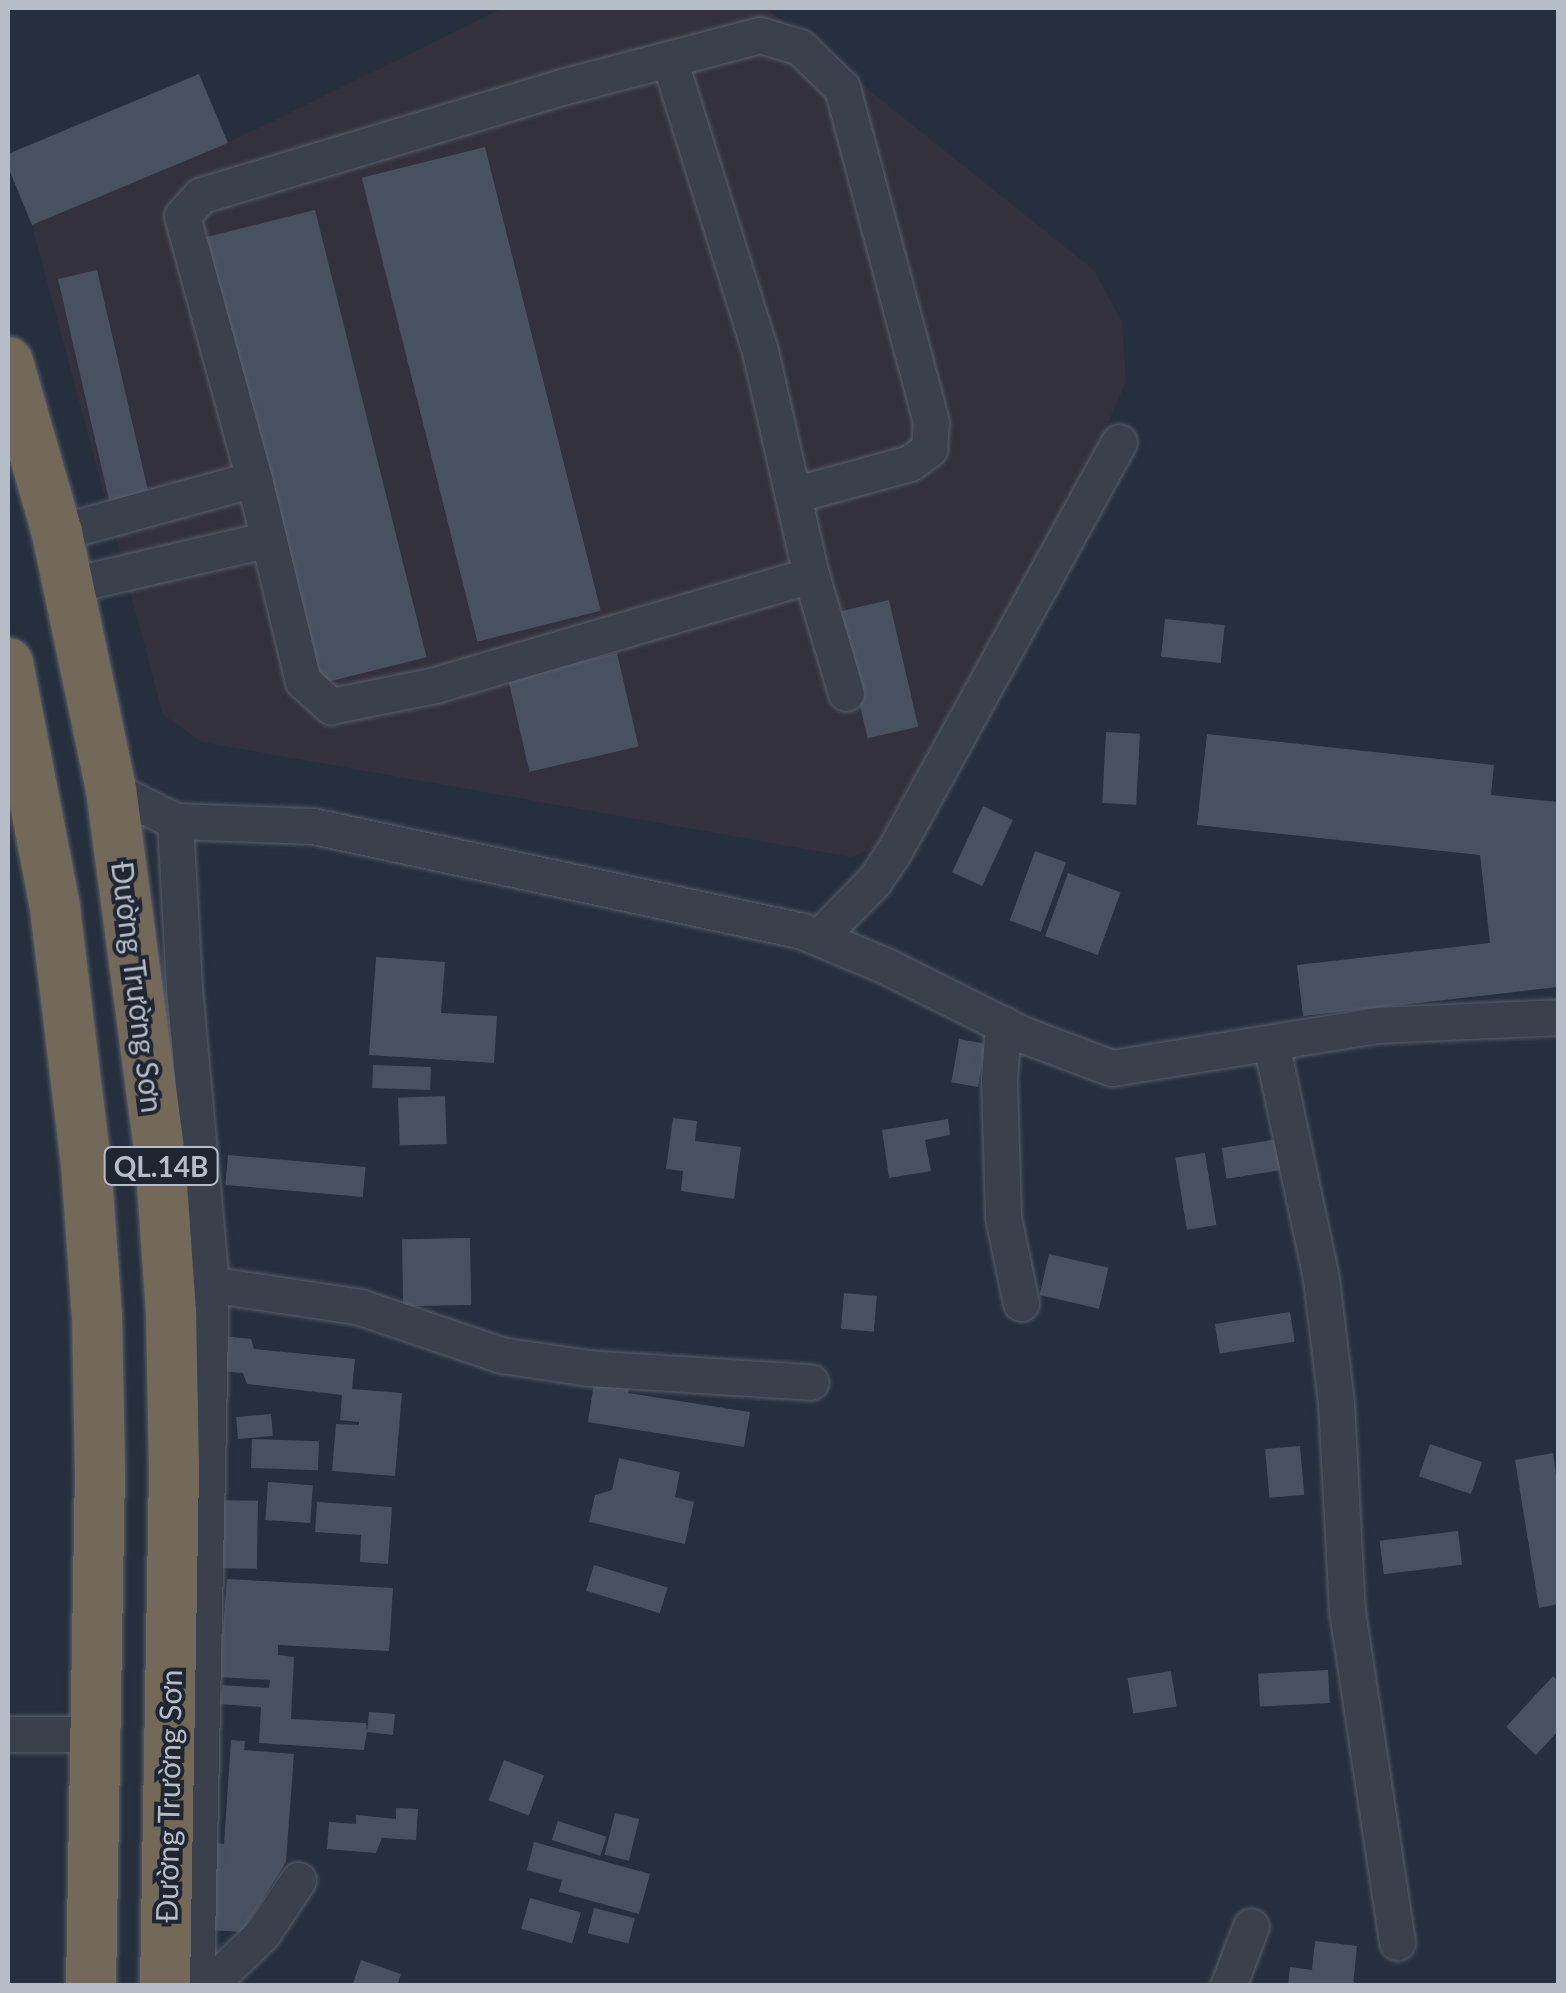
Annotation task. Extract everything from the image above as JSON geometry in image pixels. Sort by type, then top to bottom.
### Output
[{"type":"highway","name":"Đường Trường Sơn","points":[[8,362],[57,533],[111,789],[160,1155],[190,1281],[174,1471],[165,1986]]},
{"type":"highway","name":"QL.14B","points":[[8,663],[18,768],[56,908],[86,1163],[97,1314],[90,1986]]},
{"type":"street","points":[[793,495],[910,463],[929,449],[931,422],[842,88],[800,47],[760,35],[670,59],[201,196],[182,216],[254,479],[303,681],[330,706],[435,686],[811,575]]},
{"type":"street","points":[[670,59],[760,351],[811,575],[846,693]]},
{"type":"street","points":[[819,937],[874,881],[893,853],[1119,442]]},
{"type":"street","points":[[57,533],[254,479]]},
{"type":"street","points":[[68,586],[268,539]]},
{"type":"street","points":[[111,789],[175,820],[313,826],[501,864],[819,937],[1004,1024],[1112,1068],[1378,1025],[1558,1016]]},
{"type":"street","points":[[175,820],[184,987],[190,1281],[196,1986]]},
{"type":"street","points":[[1004,1024],[999,1080],[1003,1217],[1020,1303]]},
{"type":"street","points":[[1272,1042],[1321,1279],[1336,1403],[1338,1501],[1355,1669],[1397,1942]]},
{"type":"street","points":[[190,1281],[360,1307],[501,1355],[588,1368],[811,1382]]},
{"type":"street","points":[[8,1734],[95,1734]]},
{"type":"street","points":[[208,1986],[262,1934],[298,1880]]},
{"type":"street","points":[[1228,1986],[1252,1926]]},
{"type":"shaded area","points":[[503,8],[766,8],[1094,270],[1122,322],[1126,382],[1098,445],[874,848],[851,857],[202,742],[163,715],[32,225],[228,143]]},
{"type":"building","points":[[199,74],[228,143],[32,225],[8,167],[8,154]]},
{"type":"building","points":[[485,147],[601,611],[477,642],[362,178]]},
{"type":"building","points":[[315,210],[427,657],[309,687],[198,239]]},
{"type":"building","points":[[97,270],[151,504],[112,513],[58,279]]},
{"type":"building","points":[[889,600],[918,727],[868,738],[838,612]]},
{"type":"building","points":[[1165,619],[1225,625],[1221,663],[1161,657]]},
{"type":"building","points":[[617,653],[639,747],[529,772],[508,678]]},
{"type":"building","points":[[1106,732],[1140,734],[1136,805],[1102,803]]},
{"type":"building","points":[[1207,734],[1494,765],[1491,795],[1558,802],[1558,987],[1303,1016],[1297,965],[1490,943],[1480,855],[1197,825]]},
{"type":"building","points":[[983,806],[1013,820],[982,886],[952,872]]},
{"type":"building","points":[[1035,851],[1066,862],[1041,932],[1010,921]]},
{"type":"building","points":[[1068,873],[1121,892],[1098,955],[1045,936]]},
{"type":"building","points":[[376,957],[445,962],[441,1013],[497,1016],[494,1063],[369,1055]]},
{"type":"building","points":[[959,1039],[986,1044],[978,1087],[951,1082]]},
{"type":"building","points":[[373,1065],[431,1067],[430,1090],[372,1088]]},
{"type":"building","points":[[445,1096],[447,1144],[400,1146],[398,1098]]},
{"type":"building","points":[[673,1118],[697,1121],[695,1141],[741,1147],[734,1199],[681,1191],[683,1171],[666,1169]]},
{"type":"building","points":[[948,1119],[950,1135],[925,1140],[931,1171],[889,1178],[882,1130]]},
{"type":"building","points":[[1279,1139],[1284,1170],[1227,1179],[1222,1148]]},
{"type":"building","points":[[1205,1153],[1216,1225],[1187,1230],[1175,1158]]},
{"type":"building","points":[[228,1155],[365,1167],[363,1197],[225,1185]]},
{"type":"building","points":[[470,1238],[471,1305],[403,1306],[402,1239]]},
{"type":"building","points":[[1049,1254],[1108,1268],[1099,1309],[1040,1295]]},
{"type":"building","points":[[844,1293],[877,1296],[874,1332],[841,1329]]},
{"type":"building","points":[[1290,1312],[1295,1342],[1220,1354],[1215,1324]]},
{"type":"building","points":[[223,1336],[251,1339],[254,1349],[355,1359],[352,1389],[402,1393],[395,1476],[332,1471],[336,1424],[359,1425],[340,1420],[342,1395],[247,1384],[243,1373],[220,1371]]},
{"type":"building","points":[[596,1370],[631,1376],[628,1393],[750,1412],[744,1447],[588,1422]]},
{"type":"building","points":[[271,1414],[273,1436],[238,1439],[236,1417]]},
{"type":"building","points":[[252,1439],[319,1441],[318,1470],[251,1468]]},
{"type":"building","points":[[1430,1444],[1482,1462],[1471,1494],[1419,1476]]},
{"type":"building","points":[[1300,1446],[1304,1495],[1269,1498],[1265,1449]]},
{"type":"building","points":[[1553,1453],[1558,1490],[1558,1604],[1539,1608],[1515,1460]]},
{"type":"building","points":[[619,1458],[680,1472],[675,1497],[694,1502],[685,1544],[589,1522],[595,1495],[612,1490]]},
{"type":"building","points":[[268,1482],[313,1485],[310,1523],[265,1520]]},
{"type":"building","points":[[219,1500],[258,1501],[257,1569],[218,1568]]},
{"type":"building","points":[[317,1502],[392,1507],[388,1564],[360,1562],[361,1535],[315,1532]]},
{"type":"building","points":[[1458,1531],[1462,1565],[1384,1574],[1380,1541]]},
{"type":"building","points":[[594,1565],[668,1588],[660,1613],[586,1591]]},
{"type":"building","points":[[227,1579],[393,1588],[389,1651],[278,1645],[278,1655],[294,1657],[291,1719],[366,1723],[364,1750],[259,1743],[261,1707],[220,1704],[222,1685],[269,1688],[270,1680],[219,1677]]},
{"type":"building","points":[[1328,1670],[1330,1703],[1260,1707],[1258,1674]]},
{"type":"building","points":[[1171,1671],[1177,1707],[1133,1713],[1128,1678]]},
{"type":"building","points":[[1553,1676],[1558,1681],[1558,1731],[1536,1755],[1506,1727]]},
{"type":"building","points":[[369,1712],[395,1714],[393,1735],[367,1732]]},
{"type":"building","points":[[231,1740],[245,1741],[244,1750],[294,1754],[286,1862],[242,1932],[207,1930],[213,1843],[224,1844]]},
{"type":"building","points":[[504,1760],[544,1775],[529,1816],[489,1800]]},
{"type":"building","points":[[396,1808],[418,1809],[416,1840],[382,1838],[376,1853],[327,1849],[329,1822],[356,1824],[356,1815],[396,1819]]},
{"type":"building","points":[[615,1813],[639,1819],[629,1861],[605,1855]]},
{"type":"building","points":[[558,1821],[607,1837],[600,1856],[552,1840]]},
{"type":"building","points":[[534,1842],[650,1874],[639,1914],[559,1892],[562,1880],[527,1870]]},
{"type":"building","points":[[530,1898],[581,1913],[572,1943],[521,1929]]},
{"type":"building","points":[[594,1908],[635,1918],[628,1943],[588,1933]]},
{"type":"building","points":[[1315,1941],[1357,1946],[1353,1986],[1288,1986],[1290,1967],[1312,1970]]},
{"type":"building","points":[[361,1960],[401,1974],[397,1986],[352,1986]]}]
